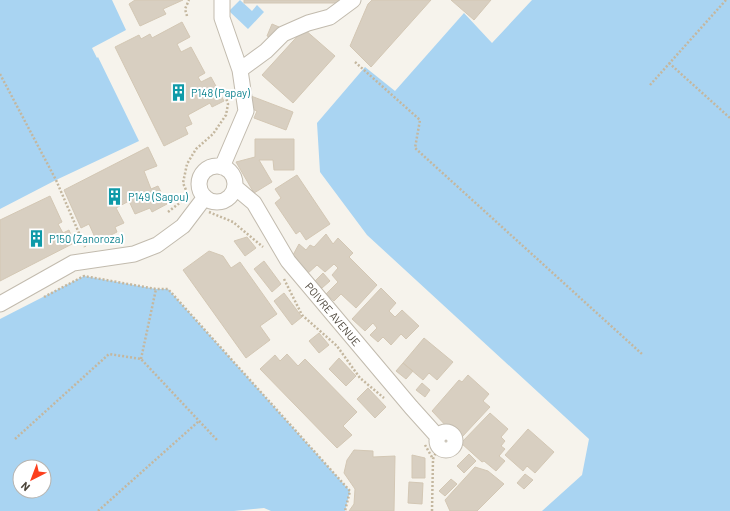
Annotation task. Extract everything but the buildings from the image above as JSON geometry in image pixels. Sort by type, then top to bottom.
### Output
[{"type":"street","points":[[222,0],[222,18],[240,70],[246,111],[222,167]]},
{"type":"street","points":[[240,70],[266,52],[283,34],[308,23],[330,17],[353,0]]},
{"type":"street","points":[[0,304],[74,263],[134,254],[157,245],[183,226],[197,200],[201,175],[210,168],[222,167],[230,172],[233,177],[234,187],[230,196],[221,201],[215,202],[197,200]]},
{"type":"street","name":"POIVRE AVENUE","points":[[234,187],[254,203],[288,261],[337,320],[375,362],[410,407],[437,447]]},
{"type":"path","points":[[187,16],[185,9],[189,0]]},
{"type":"path","points":[[650,85],[726,0]]},
{"type":"path","points":[[355,62],[420,120],[415,148],[642,354]]},
{"type":"path","points":[[669,63],[730,118]]},
{"type":"path","points":[[0,74],[56,180],[86,246],[74,263]]},
{"type":"path","points":[[224,92],[228,104],[226,115],[213,134],[196,150],[187,164],[183,183],[197,200],[212,214],[233,222],[267,250]]},
{"type":"path","points":[[168,212],[197,200]]},
{"type":"path","points":[[282,275],[302,315],[337,346],[360,378],[386,400]]},
{"type":"path","points":[[42,298],[84,276],[156,290],[168,288],[350,491],[344,511]]},
{"type":"path","points":[[141,359],[156,290]]},
{"type":"path","points":[[15,439],[109,354],[141,359],[217,440]]},
{"type":"path","points":[[98,511],[199,421]]},
{"type":"path","points":[[423,442],[437,447],[432,511]]},
{"type":"water","points":[[0,0],[112,0],[126,30],[92,48],[97,58],[98,57],[139,141],[56,180],[0,209]]},
{"type":"water","points":[[240,0],[252,11],[257,5],[264,12],[248,29],[229,11]]},
{"type":"water","points":[[532,0],[730,0],[730,511],[542,511],[582,475],[589,439],[367,235],[320,172],[317,123],[365,67],[395,91],[464,13],[492,43]]},
{"type":"water","points":[[84,276],[156,289],[168,289],[350,491],[345,511],[271,511],[264,508],[234,511],[0,511],[0,319]]},
{"type":"place","name":"P148 (Papay)","points":[[178,92]]},
{"type":"place","name":"P149 (Sagou)","points":[[115,196]]},
{"type":"place","name":"P150 (Zanoroza)","points":[[36,238]]}]
